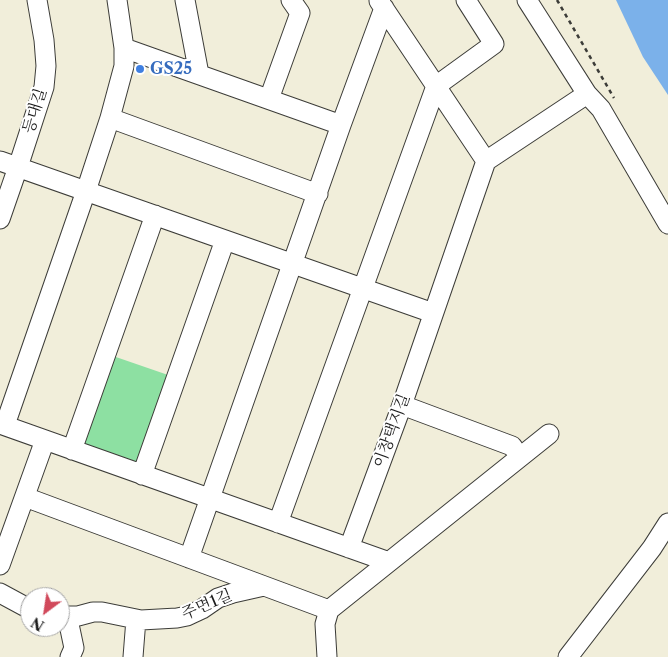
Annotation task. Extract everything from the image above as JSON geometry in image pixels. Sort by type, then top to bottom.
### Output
[{"type":"street","name":"등대길","points":[[0,218],[44,87],[46,66],[37,0]]},
{"type":"street","points":[[117,0],[124,48],[124,66],[110,118],[86,191],[3,425],[389,562]]},
{"type":"street","points":[[185,0],[199,74]]},
{"type":"street","points":[[269,99],[300,13],[291,0]]},
{"type":"street","points":[[278,522],[436,86],[494,44],[466,0]]},
{"type":"street","points":[[527,0],[587,94],[601,109],[668,224]]},
{"type":"street","points":[[381,4],[486,161],[587,94]]},
{"type":"street","points":[[189,558],[318,194],[381,4]]},
{"type":"street","points":[[124,48],[341,125]]},
{"type":"street","points":[[110,118],[318,194]]},
{"type":"street","points":[[0,161],[433,313]]},
{"type":"street","name":"이창택지길","points":[[349,548],[402,406],[486,161]]},
{"type":"street","points":[[72,450],[156,215]]},
{"type":"street","points":[[142,475],[225,240]]},
{"type":"street","points":[[402,406],[512,446],[520,457]]},
{"type":"street","points":[[327,657],[325,624],[329,610],[549,434]]},
{"type":"street","points":[[0,565],[45,440]]},
{"type":"street","points":[[25,497],[329,610]]},
{"type":"street","points":[[568,657],[652,548],[668,523]]},
{"type":"street","name":"주면1길","points":[[70,616],[102,612],[141,620],[177,618],[202,610],[218,598],[264,586]]},
{"type":"street","points":[[0,593],[20,604]]},
{"type":"street","points":[[133,657],[136,619]]},
{"type":"street","points":[[70,629],[74,648],[70,657]]},
{"type":"green space","points":[[113,356],[171,376],[139,468],[81,448]]},
{"type":"water","points":[[616,0],[668,0],[668,95],[643,57]]},
{"type":"place","name":"GS25","points":[[140,69]]}]
